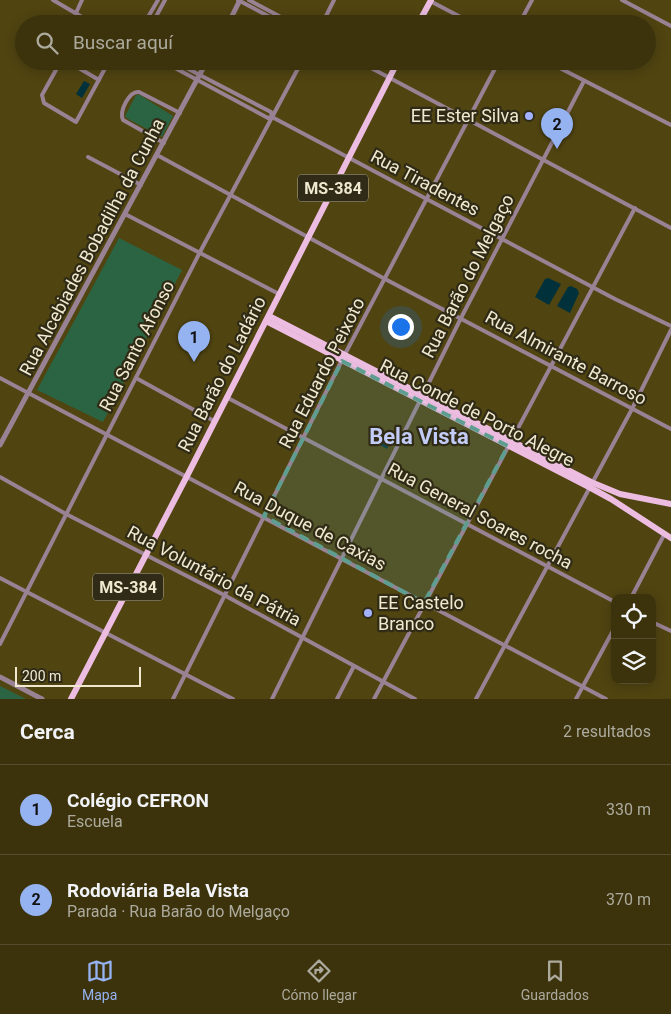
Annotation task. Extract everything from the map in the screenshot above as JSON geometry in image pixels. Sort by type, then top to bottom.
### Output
[{"type":"main road","points":[[422,15],[430,0]]},
{"type":"main road","name":"Rua Barão do Ladário","points":[[71,699],[394,70]]},
{"type":"main road","name":"Rua Conde de Porto Alegre","points":[[267,319],[590,484],[671,538]]},
{"type":"main road","name":"Rua Conde de Porto Alegre","points":[[590,484],[620,494],[671,504]]},
{"type":"street","points":[[53,0],[80,15]]},
{"type":"street","points":[[76,12],[82,0]]},
{"type":"street","points":[[149,15],[158,0]]},
{"type":"street","points":[[157,15],[165,0]]},
{"type":"street","points":[[232,15],[239,0],[266,15]]},
{"type":"street","points":[[249,0],[277,15]]},
{"type":"street","points":[[326,15],[334,0]]},
{"type":"street","points":[[430,0],[458,15]]},
{"type":"street","points":[[524,15],[532,0]]},
{"type":"street","points":[[622,0],[650,15]]},
{"type":"street","points":[[656,18],[671,26]]},
{"type":"street","points":[[56,70],[42,98],[44,103],[76,122],[104,70]]},
{"type":"street","points":[[82,70],[99,80]]},
{"type":"street","name":"Rua Tiradentes","points":[[181,70],[198,78]]},
{"type":"street","name":"Rua Tiradentes","points":[[186,70],[268,118],[272,117],[671,328]]},
{"type":"street","name":"Rua Alcebiades Bobadilha da Cunha","points":[[0,445],[202,70]]},
{"type":"street","name":"Rua Santo Afonso","points":[[0,644],[200,252],[297,70]]},
{"type":"street","points":[[374,70],[671,228]]},
{"type":"street","name":"Rua Eduardo Peixoto","points":[[173,699],[343,358],[428,200],[494,70]]},
{"type":"street","points":[[563,70],[671,125]]},
{"type":"street","name":"Rua Barão do Melgaço","points":[[272,699],[461,318],[584,81]]},
{"type":"street","points":[[164,143],[123,120],[121,117],[122,112],[131,94],[140,92],[180,113]]},
{"type":"street","name":"Rua Almirante Barroso","points":[[157,155],[671,429]]},
{"type":"street","points":[[88,157],[141,185]]},
{"type":"street","points":[[374,699],[635,208]]},
{"type":"street","points":[[125,214],[279,294]]},
{"type":"street","points":[[476,699],[632,409],[671,328]]},
{"type":"street","name":"Rua Duque de Caxias","points":[[0,378],[264,516],[606,699]]},
{"type":"street","points":[[136,378],[214,421]]},
{"type":"street","name":"Rua General Soares rocha","points":[[226,397],[611,600]]},
{"type":"street","name":"Rua Voluntário da Pátria","points":[[0,477],[66,514],[224,595],[415,699]]},
{"type":"street","points":[[633,594],[665,533]]},
{"type":"street","points":[[0,578],[233,699]]},
{"type":"street","points":[[656,624],[671,631]]},
{"type":"street","points":[[576,699],[611,635]]},
{"type":"street","points":[[336,699],[354,666]]},
{"type":"street","points":[[0,678],[42,699]]},
{"type":"highlighted area","points":[[342,361],[508,446],[424,603],[264,516]]},
{"type":"green space","points":[[136,95],[140,95],[173,116],[162,137],[125,116]]},
{"type":"green space","points":[[119,238],[182,270],[103,422],[37,390]]},
{"type":"green space","points":[[0,686],[26,699],[0,699]]},
{"type":"water","points":[[84,81],[90,84],[82,98],[76,94]]},
{"type":"water","points":[[548,278],[561,284],[549,305],[535,297],[545,279]]},
{"type":"water","points":[[571,286],[577,289],[579,293],[570,313],[557,306],[568,287]]},
{"type":"water","points":[[387,431],[394,434],[387,449],[380,445]]},
{"type":"place","name":"EE Ester Silva","points":[[529,116]]},
{"type":"place","name":"Rodoviária Bela Vista","points":[[557,149]]},
{"type":"place","name":"Colégio CEFRON","points":[[194,362]]},
{"type":"place","name":"EE Castelo Branco","points":[[368,613]]},
{"type":"district","name":"Bela Vista","points":[[419,436]]}]
